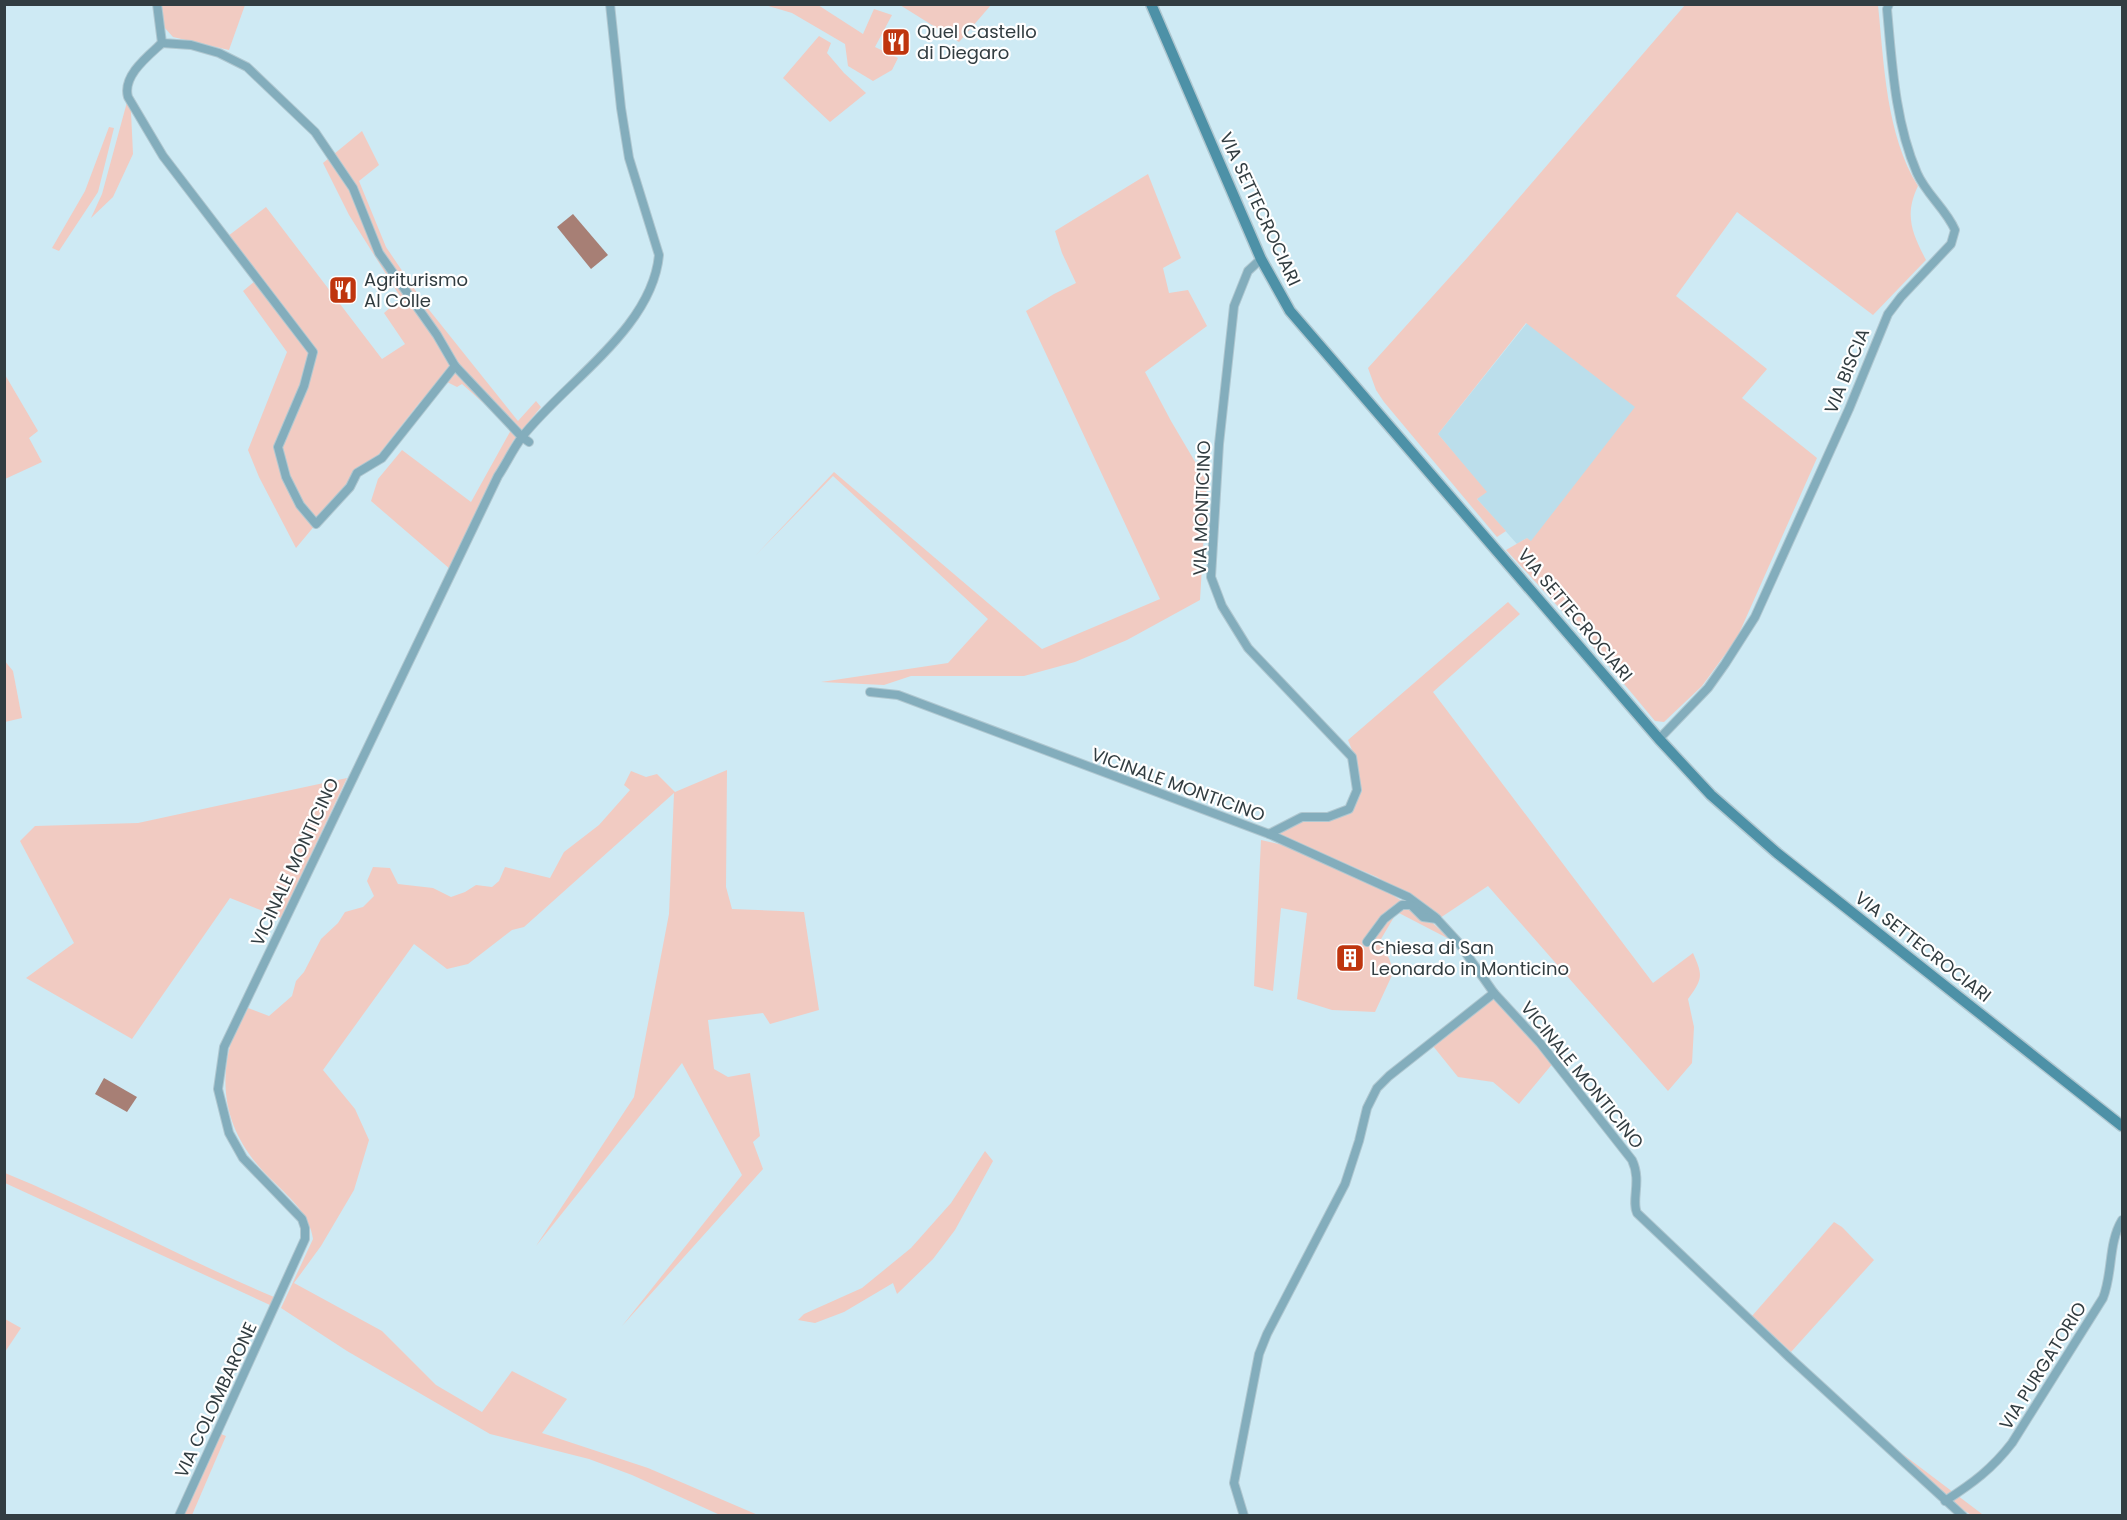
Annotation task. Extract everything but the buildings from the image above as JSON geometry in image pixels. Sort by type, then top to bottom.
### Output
[{"type":"main road","name":"VIA SETTECROCIARI","points":[[1151,4],[1261,259],[1290,310],[1659,739],[1711,795],[1777,853],[2122,1126]]},
{"type":"street","points":[[157,4],[162,44]]},
{"type":"street","name":"VICINALE MONTICINO","points":[[280,1296],[305,1239],[305,1228],[302,1219],[243,1158],[229,1133],[218,1089],[224,1047],[498,476],[522,437],[614,342],[648,294],[657,270],[659,255],[629,158],[621,108],[610,4]]},
{"type":"street","name":"VIA BISCIA","points":[[1659,739],[1708,688],[1755,617],[1849,409],[1888,314],[1900,297],[1951,244],[1955,230],[1949,216],[1917,175],[1908,149],[1891,54],[1887,9],[1889,4]]},
{"type":"street","points":[[455,366],[382,458],[357,473],[350,487],[316,524],[300,505],[278,447],[304,386],[313,352],[163,156],[126,91],[137,65],[162,44],[191,45],[219,53],[247,67],[315,132],[353,188],[379,253],[437,335],[455,366],[529,442]]},
{"type":"street","name":"VIA MONTICINO","points":[[1261,259],[1248,271],[1234,306],[1219,444],[1210,577],[1222,606],[1248,648],[1352,757],[1357,790],[1348,808],[1328,817],[1302,817],[1269,834]]},
{"type":"street","name":"VICINALE MONTICINO","points":[[870,692],[898,695],[1269,834],[1407,897],[1437,919],[1458,942],[1494,993],[1540,1043],[1632,1160],[1637,1176],[1635,1208],[1637,1213],[1945,1501],[1963,1515]]},
{"type":"street","points":[[1367,942],[1384,919],[1402,905],[1411,905],[1423,917],[1437,919]]},
{"type":"street","points":[[1244,1515],[1234,1483],[1259,1354],[1267,1334],[1345,1184],[1367,1108],[1377,1088],[1389,1076],[1494,993]]},
{"type":"street","name":"VIA PURGATORIO","points":[[1945,1501],[1989,1470],[2012,1443],[2103,1298],[2109,1280],[2115,1235],[2122,1220]]},
{"type":"street","name":"VIA COLOMBARONE","points":[[179,1515],[280,1296]]},
{"type":"shaded area","points":[[161,5],[245,5],[229,50],[173,37],[164,27]]},
{"type":"shaded area","points":[[765,5],[818,5],[863,34],[874,9],[892,15],[875,47],[898,58],[892,70],[873,81],[848,66],[845,44],[792,13]]},
{"type":"shaded area","points":[[900,5],[991,5],[959,42]]},
{"type":"shaded area","points":[[1685,5],[1878,5],[1888,98],[1899,144],[1918,186],[1911,206],[1911,215],[1917,241],[1926,260],[1873,315],[1737,212],[1676,296],[1767,369],[1742,398],[1817,458],[1737,638],[1702,686],[1664,722],[1655,721],[1574,624],[1506,550],[1527,538],[1531,541],[1635,407],[1526,323],[1438,434],[1487,492],[1477,499],[1506,531],[1497,537],[1384,402],[1376,390],[1368,368],[1468,257]]},
{"type":"shaded area","points":[[819,36],[831,43],[827,53],[866,93],[830,122],[783,78]]},
{"type":"shaded area","points":[[130,91],[133,154],[113,197],[91,218],[102,194]]},
{"type":"shaded area","points":[[109,127],[114,128],[98,192],[59,251],[52,248],[85,191]]},
{"type":"shaded area","points":[[362,131],[379,165],[359,181],[386,247],[426,306],[518,421],[536,401],[541,407],[513,441],[450,569],[371,501],[378,479],[402,450],[471,502],[511,430],[462,384],[457,387],[445,381],[426,406],[420,402],[376,458],[355,469],[347,487],[296,548],[259,477],[248,450],[287,352],[243,291],[260,277],[228,236],[266,207],[382,359],[405,344],[384,313],[401,298],[349,215],[323,163]]},
{"type":"shaded area","points":[[1148,174],[1181,258],[1163,268],[1169,293],[1188,290],[1207,326],[1145,372],[1207,482],[1200,600],[1127,640],[1075,662],[1024,676],[911,676],[884,685],[821,682],[948,663],[988,619],[833,476],[755,556],[834,472],[1042,649],[1160,599],[1026,311],[1076,283],[1055,231]]},
{"type":"shaded area","points":[[573,214],[608,255],[591,269],[557,227]]},
{"type":"shaded area","points":[[1527,323],[1636,407],[1531,542],[1527,538],[1517,544],[1477,499],[1486,492],[1438,434]]},
{"type":"shaded area","points":[[4,373],[38,431],[29,438],[42,462],[5,479]]},
{"type":"shaded area","points":[[1508,602],[1520,614],[1433,692],[1653,983],[1693,953],[1699,967],[1700,977],[1688,999],[1694,1027],[1692,1063],[1668,1091],[1488,886],[1440,918],[1377,877],[1276,834],[1302,821],[1321,821],[1350,814],[1362,791],[1356,760],[1348,740]]},
{"type":"shaded area","points":[[4,660],[13,671],[22,718],[5,722]]},
{"type":"shaded area","points":[[727,770],[726,887],[732,909],[804,912],[819,1010],[770,1024],[763,1013],[708,1020],[714,1069],[728,1077],[750,1073],[760,1136],[753,1142],[763,1169],[622,1326],[742,1175],[682,1063],[536,1246],[634,1097],[669,914],[674,793],[524,927],[512,930],[468,964],[447,969],[414,944],[323,1070],[355,1109],[369,1140],[354,1190],[321,1246],[294,1283],[382,1331],[436,1385],[482,1412],[512,1371],[567,1399],[542,1433],[648,1468],[758,1515],[720,1515],[632,1475],[589,1459],[490,1434],[347,1351],[281,1308],[313,1239],[311,1230],[299,1208],[261,1169],[240,1139],[228,1106],[226,1088],[230,1045],[248,1008],[269,1016],[292,996],[296,981],[304,972],[321,939],[338,923],[345,912],[363,907],[374,896],[367,881],[373,867],[390,868],[398,884],[433,888],[451,897],[476,885],[492,887],[499,881],[505,867],[550,878],[564,852],[599,825],[630,790],[624,785],[631,771],[646,777],[657,774],[675,792]]},
{"type":"shaded area","points":[[347,778],[281,918],[230,898],[132,1039],[26,978],[74,943],[20,841],[35,826],[138,823]]},
{"type":"shaded area","points":[[1261,840],[1287,846],[1391,894],[1425,916],[1451,940],[1397,912],[1381,939],[1394,971],[1375,1012],[1332,1010],[1297,999],[1307,913],[1281,908],[1273,991],[1254,986]]},
{"type":"shaded area","points":[[1492,992],[1554,1062],[1519,1104],[1493,1082],[1458,1077],[1433,1046]]},
{"type":"shaded area","points":[[104,1078],[137,1097],[127,1112],[95,1094]]},
{"type":"shaded area","points":[[985,1151],[993,1161],[955,1230],[933,1259],[897,1294],[893,1283],[844,1312],[815,1323],[798,1320],[804,1314],[862,1288],[911,1248],[951,1203]]},
{"type":"shaded area","points":[[5,1173],[274,1297],[270,1305],[5,1183]]},
{"type":"shaded area","points":[[1834,1222],[1842,1227],[1874,1260],[1791,1352],[1752,1316]]},
{"type":"shaded area","points":[[5,1319],[21,1328],[5,1352]]},
{"type":"shaded area","points":[[221,1434],[226,1436],[192,1515],[183,1516]]},
{"type":"shaded area","points":[[1884,1440],[1985,1515],[1971,1515],[1952,1502]]},
{"type":"place","name":"Quel Castello di Diegaro","points":[[896,42]]},
{"type":"place","name":"Agriturismo Al Colle","points":[[343,290]]},
{"type":"place","name":"Chiesa di San Leonardo in Monticino","points":[[1350,958]]}]
